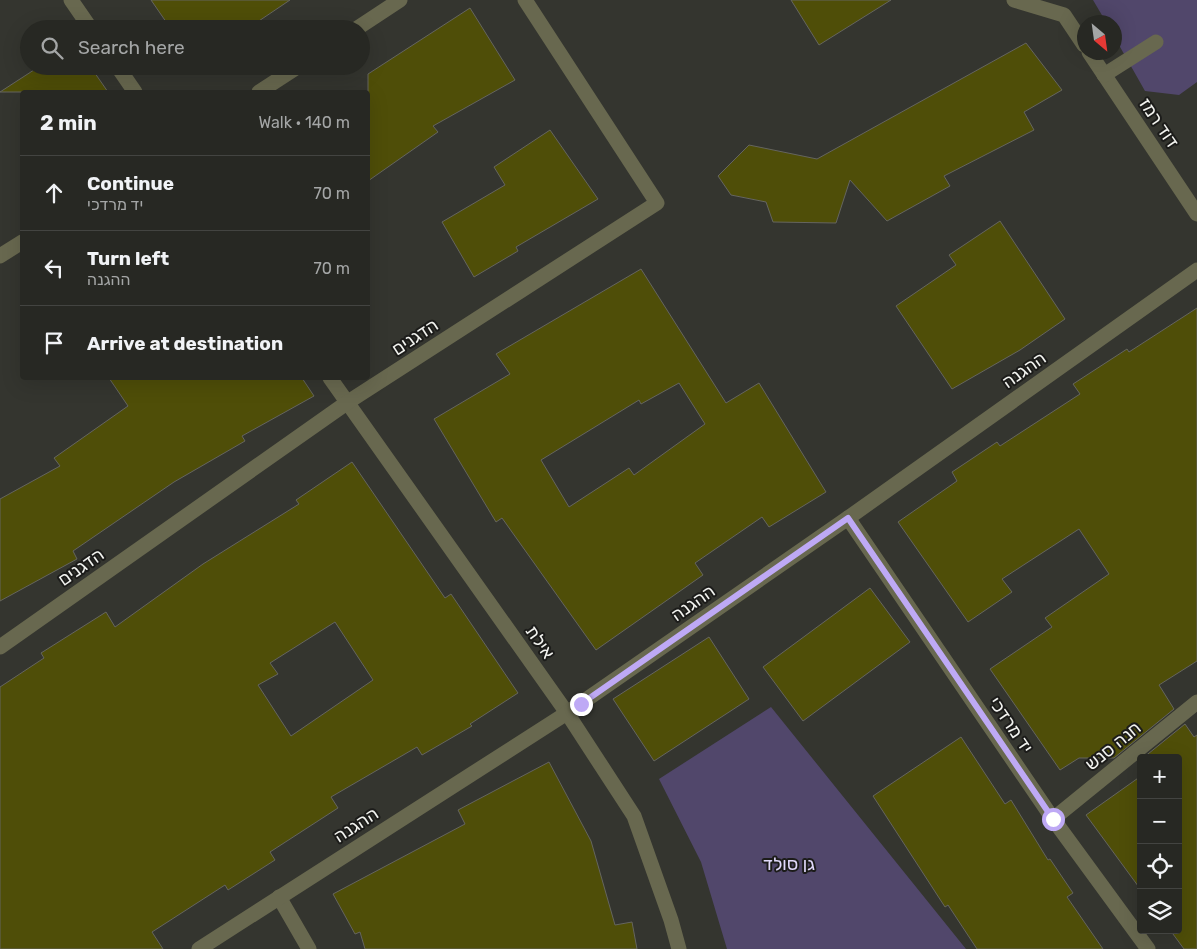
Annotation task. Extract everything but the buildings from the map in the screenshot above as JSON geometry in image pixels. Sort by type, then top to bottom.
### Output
[{"type":"street","points":[[71,0],[85,20]]},
{"type":"street","points":[[370,20],[400,0]]},
{"type":"street","name":"הדגנים","points":[[0,647],[348,402],[657,203],[525,0]]},
{"type":"street","points":[[1014,0],[1064,15],[1077,34]]},
{"type":"street","points":[[1104,75],[1156,42]]},
{"type":"street","name":"דוד רמז","points":[[1094,60],[1197,214]]},
{"type":"street","points":[[123,75],[134,90]]},
{"type":"street","points":[[262,90],[285,75]]},
{"type":"street","points":[[0,256],[20,243]]},
{"type":"street","name":"ההגנה","points":[[199,949],[568,713],[848,518],[1197,270]]},
{"type":"street","name":"אילת","points":[[332,380],[568,713],[634,816],[671,920],[679,949]]},
{"type":"street","name":"יד מרדכי","points":[[848,518],[1053,819],[1148,949]]},
{"type":"street","name":"חנה סנש","points":[[1053,819],[1197,702]]},
{"type":"street","points":[[278,897],[309,949]]},
{"type":"green space","points":[[1093,0],[1197,0],[1197,82],[1179,95],[1145,91],[1122,50],[1122,15],[1102,15]]},
{"type":"green space","name":"גן סולד","points":[[771,707],[966,949],[727,949],[701,862],[659,779]]},
{"type":"route","points":[[581,704],[848,518],[1053,819]]}]
